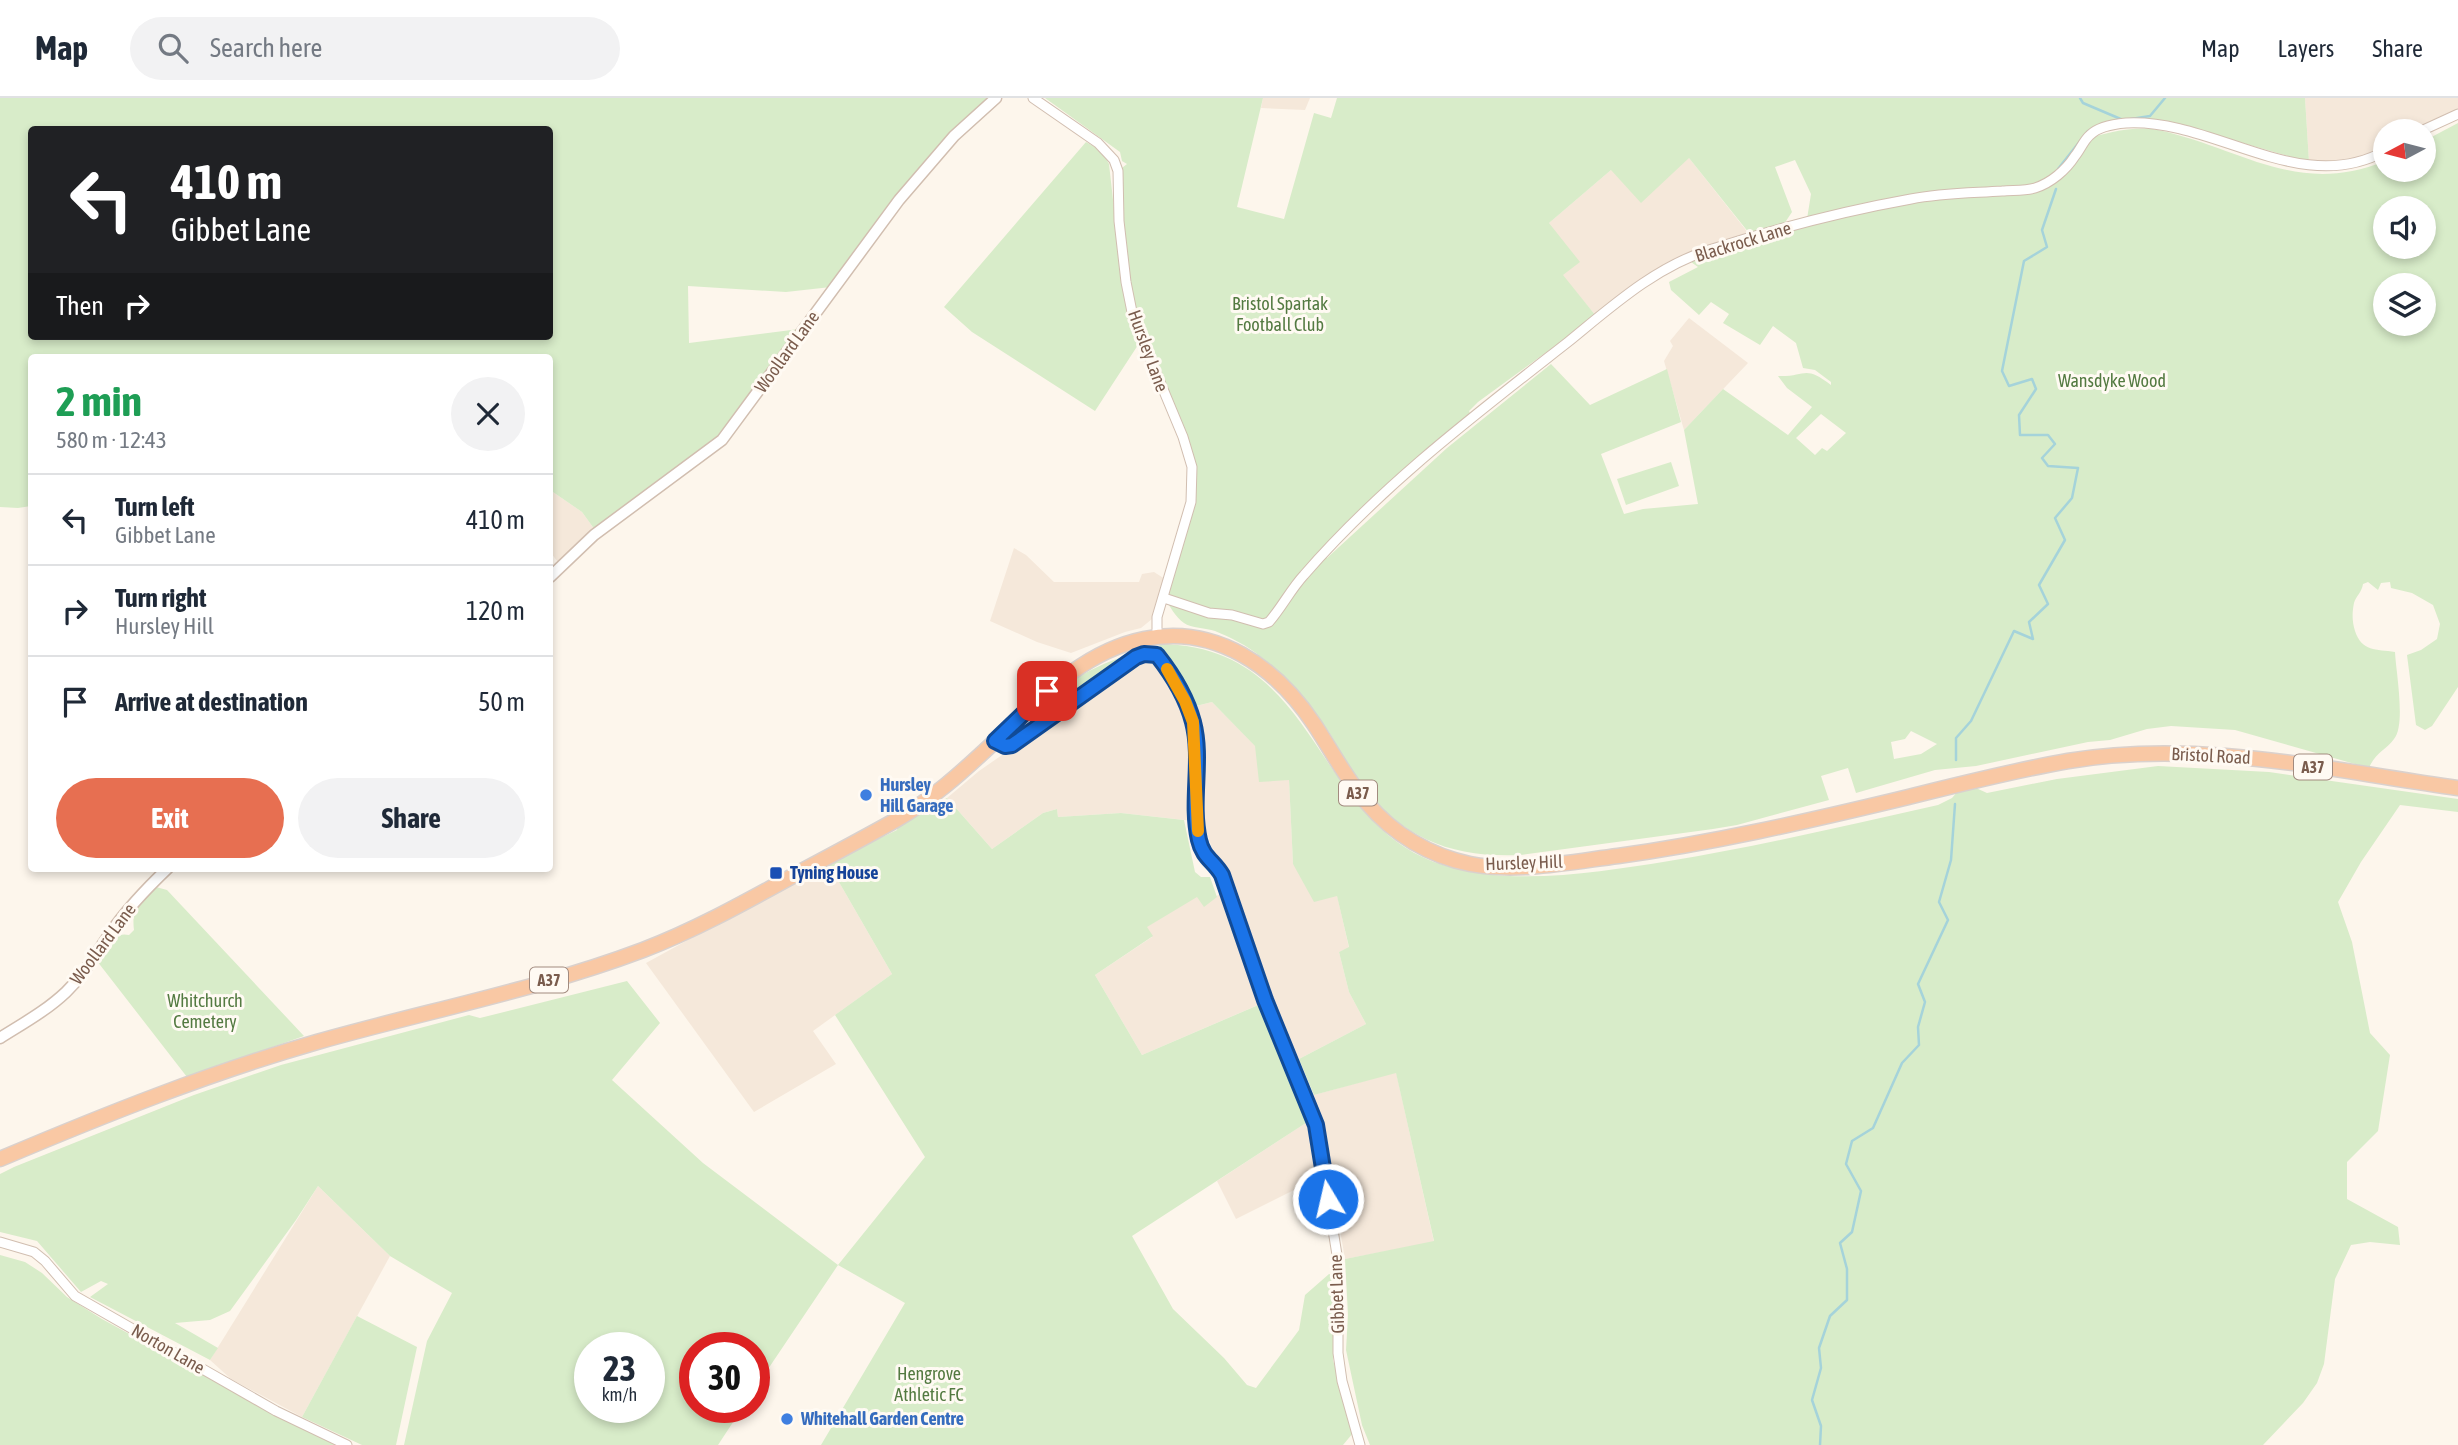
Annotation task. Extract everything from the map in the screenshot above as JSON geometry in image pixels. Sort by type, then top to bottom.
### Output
[{"type":"highway","name":"Hursley Hill","points":[[995,741],[1047,691],[1079,667],[1120,646],[1157,636],[1186,636],[1209,640],[1233,649],[1258,664],[1300,705],[1356,790],[1381,818],[1403,836],[1451,859],[1478,865],[1508,867],[1568,862],[1702,843],[1965,783]]},
{"type":"highway","name":"A37","points":[[0,1159],[119,1111],[276,1055],[557,978],[640,951],[754,898],[898,818],[942,790],[995,741]]},
{"type":"highway","name":"Bristol Road","points":[[1965,783],[2068,761],[2167,753],[2266,759],[2458,788]]},
{"type":"street","name":"Woollard Lane","points":[[553,574],[594,535],[722,440],[899,200],[954,136],[996,98]]},
{"type":"street","name":"Hursley Lane","points":[[1033,98],[1098,142],[1108,152],[1118,171],[1119,221],[1133,317],[1183,438],[1192,467],[1191,502],[1156,626],[1157,636]]},
{"type":"street","points":[[2436,124],[2458,114]]},
{"type":"street","name":"Blackrock Lane","points":[[1164,598],[1209,613],[1232,615],[1263,624],[1269,622],[1301,578],[1340,535],[1458,428],[1633,290],[1664,270],[1705,251],[1793,226],[1914,198],[2035,188],[2056,177],[2073,160],[2089,135],[2103,127],[2127,123],[2164,125],[2313,167],[2343,165],[2373,158]]},
{"type":"street","name":"Gibbet Lane","points":[[995,741],[1005,746],[1012,745],[1144,654],[1157,655],[1185,701],[1193,722],[1199,841],[1207,859],[1222,875],[1261,989],[1316,1125],[1338,1261],[1338,1353],[1342,1381],[1360,1445]]},
{"type":"street","name":"Woollard Lane","points":[[0,1038],[49,1007],[66,992],[87,969],[137,898],[164,872]]},
{"type":"street","name":"Norton Lane","points":[[0,1242],[34,1252],[75,1296],[276,1411],[347,1445]]},
{"type":"shaded area","points":[[1263,98],[1310,98],[1305,110],[1261,108]]},
{"type":"shaded area","points":[[2305,98],[2458,98],[2458,110],[2436,120],[2373,119],[2373,152],[2367,155],[2329,164],[2309,162]]},
{"type":"shaded area","points":[[1689,158],[1749,234],[1701,250],[1658,269],[1596,316],[1562,275],[1549,223],[1611,170]]},
{"type":"shaded area","points":[[1689,318],[1748,363],[1684,430],[1664,361],[1673,346],[1670,341]]},
{"type":"shaded area","points":[[553,492],[582,512],[595,530],[558,562],[553,556]]},
{"type":"shaded area","points":[[1014,548],[1026,555],[1054,582],[1139,582],[1142,574],[1154,572],[1165,579],[1152,619],[1141,628],[1071,653],[1037,642],[990,621]]},
{"type":"shaded area","points":[[1138,658],[1153,660],[1160,666],[1181,710],[1212,702],[1289,780],[1293,864],[1337,895],[1349,948],[1339,952],[1349,992],[1366,1024],[1299,1059],[1272,999],[1142,1055],[1095,975],[1152,937],[1146,927],[1197,896],[1204,906],[1231,885],[1226,866],[1214,854],[1203,822],[1121,813],[1058,817],[1057,809],[1043,813],[992,849],[947,798],[979,771]]},
{"type":"shaded area","points":[[828,863],[892,974],[813,1031],[836,1064],[754,1112],[646,963]]},
{"type":"shaded area","points":[[1396,1072],[1434,1242],[1345,1259],[1330,1172],[1236,1219],[1217,1181],[1318,1115],[1314,1095]]},
{"type":"shaded area","points":[[318,1186],[390,1256],[302,1417],[231,1379],[210,1360]]},
{"type":"green space","points":[[0,98],[991,98],[831,287],[786,292],[688,286],[689,343],[799,329],[720,437],[595,530],[582,512],[553,492],[553,354],[28,354],[28,506],[0,507]]},
{"type":"green space","points":[[1045,98],[1263,98],[1237,207],[1284,219],[1314,113],[1331,118],[1337,98],[2305,98],[2309,162],[2163,120],[2104,124],[2084,139],[2121,130],[2158,130],[2296,172],[2324,174],[2353,171],[2373,165],[2373,182],[2436,182],[2436,135],[2458,123],[2458,687],[2432,726],[2425,730],[2416,725],[2407,655],[2421,650],[2437,639],[2440,624],[2433,605],[2412,593],[2391,588],[2390,582],[2381,583],[2378,590],[2368,582],[2363,584],[2354,603],[2354,627],[2358,638],[2366,646],[2395,652],[2400,711],[2398,732],[2369,768],[2235,730],[2171,726],[1976,766],[1935,770],[1856,793],[1848,768],[1821,776],[1829,800],[1713,829],[1521,855],[1474,853],[1432,842],[1395,820],[1378,805],[1357,780],[1314,711],[1271,665],[1233,639],[1184,623],[1164,598],[1191,502],[1192,467],[1133,317],[1118,171],[1127,164],[1122,161],[1120,152]],"holes":[[[1689,158],[1749,233],[1684,257],[1698,267],[1669,282],[1671,290],[1699,315],[1711,302],[1729,314],[1723,323],[1760,345],[1773,326],[1796,343],[1803,368],[1815,370],[1831,382],[1831,385],[1810,373],[1778,376],[1787,388],[1812,407],[1788,435],[1723,389],[1684,430],[1698,504],[1643,509],[1624,514],[1601,454],[1681,422],[1667,369],[1590,405],[1551,364],[1447,448],[1327,558],[1325,551],[1472,417],[1469,411],[1478,402],[1596,316],[1563,275],[1580,262],[1549,223],[1611,170],[1641,203]],[[1795,160],[1811,194],[1807,219],[1784,224],[1792,212],[1775,167]],[[1821,414],[1846,433],[1827,451],[1822,448],[1815,455],[1796,438]],[[1911,731],[1937,744],[1921,754],[1894,759],[1891,742],[1905,739]]]},
{"type":"green space","points":[[1086,142],[1102,151],[1109,164],[1122,280],[1138,345],[1095,411],[972,332],[944,307]]},
{"type":"green space","points":[[1671,462],[1679,486],[1626,505],[1617,479]]},
{"type":"green space","points":[[1159,644],[1213,652],[1254,673],[1286,704],[1366,813],[1400,844],[1443,865],[1469,872],[1556,875],[1669,861],[1737,849],[1938,805],[1952,798],[1965,783],[1987,793],[2057,779],[2158,766],[2269,772],[2458,799],[2458,812],[2400,805],[2361,862],[2338,902],[2352,942],[2370,1033],[2390,1055],[2378,1131],[2347,1162],[2347,1199],[2398,1227],[2400,1245],[2370,1242],[2351,1245],[2335,1279],[2324,1364],[2317,1383],[2303,1403],[2263,1445],[1370,1445],[1362,1425],[1346,1350],[1348,1315],[1345,1259],[1434,1241],[1396,1073],[1314,1095],[1299,1059],[1366,1024],[1349,992],[1339,952],[1349,947],[1337,896],[1314,902],[1293,864],[1289,780],[1259,782],[1255,746],[1212,702],[1188,708],[1162,656]]},
{"type":"green space","points":[[1155,648],[1154,652],[1127,659],[1054,705],[1052,703],[1060,692],[1083,674],[1128,655]]},
{"type":"green space","name":"Hengrove Athletic FC","points":[[947,798],[992,849],[1043,813],[1057,809],[1058,817],[1121,813],[1184,820],[1195,872],[1201,877],[1210,877],[1217,897],[1204,907],[1197,897],[1147,927],[1153,936],[1095,975],[1142,1055],[1263,1003],[1312,1119],[1132,1236],[1173,1309],[1224,1358],[1247,1385],[1256,1388],[1299,1330],[1305,1295],[1329,1274],[1335,1276],[1333,1360],[1353,1433],[1343,1445],[821,1445],[905,1303],[838,1265],[925,1157],[835,1015],[892,974],[828,863],[897,830],[898,823]]},
{"type":"green space","name":"Whitchurch Cemetery","points":[[156,887],[167,890],[304,1036],[187,1077],[97,961],[114,938],[123,934],[129,935],[134,930],[136,910]]},
{"type":"green space","points":[[627,981],[660,1023],[612,1080],[703,1163],[838,1265],[770,1366],[770,1332],[679,1332],[679,1423],[732,1423],[718,1445],[404,1445],[427,1341],[452,1293],[390,1256],[318,1186],[230,1311],[210,1320],[175,1323],[218,1348],[210,1360],[90,1297],[108,1284],[101,1281],[81,1292],[37,1241],[0,1232],[0,1174],[14,1167],[194,1095],[281,1065],[469,1015],[480,1018]]},
{"type":"green space","points":[[0,1255],[25,1262],[42,1273],[67,1297],[102,1319],[337,1445],[0,1445]]},
{"type":"green space","points":[[357,1316],[417,1347],[396,1445],[362,1445],[302,1417]]},
{"type":"waterway","points":[[2080,98],[2083,103],[2123,120]]},
{"type":"waterway","points":[[2131,119],[2150,116],[2165,98]]},
{"type":"waterway","points":[[2058,169],[2088,131]]},
{"type":"waterway","points":[[1956,760],[1956,738],[1971,721],[2014,631],[2033,639],[2029,622],[2048,604],[2039,585],[2065,540],[2055,518],[2072,498],[2078,468],[2048,466],[2042,458],[2055,444],[2048,435],[2020,435],[2019,415],[2036,389],[2032,379],[2009,386],[2002,371],[2024,261],[2047,247],[2042,230],[2056,189]]},
{"type":"waterway","points":[[1820,1445],[1821,1426],[1812,1400],[1821,1368],[1819,1348],[1830,1316],[1847,1300],[1847,1269],[1840,1243],[1852,1232],[1861,1191],[1846,1164],[1852,1141],[1873,1128],[1902,1063],[1919,1045],[1918,1027],[1925,1002],[1918,984],[1948,920],[1939,902],[1951,860],[1955,804]]},
{"type":"slow traffic","points":[[1167,669],[1193,722],[1198,831]]},
{"type":"place","name":"Hursley Hill Garage","points":[[866,795]]},
{"type":"place","name":"Tyning House","points":[[776,873]]},
{"type":"place","name":"Whitehall Garden Centre","points":[[787,1419]]},
{"type":"route","points":[[1047,691],[995,741],[1005,746],[1012,745],[1144,654],[1157,655],[1185,701],[1193,722],[1199,841],[1207,859],[1222,875],[1265,1000],[1316,1125],[1328,1199]]},
{"type":"park label","name":"Bristol Spartak Football Club","points":[[1280,314]]},
{"type":"park label","name":"Wansdyke Wood","points":[[2112,381]]}]
